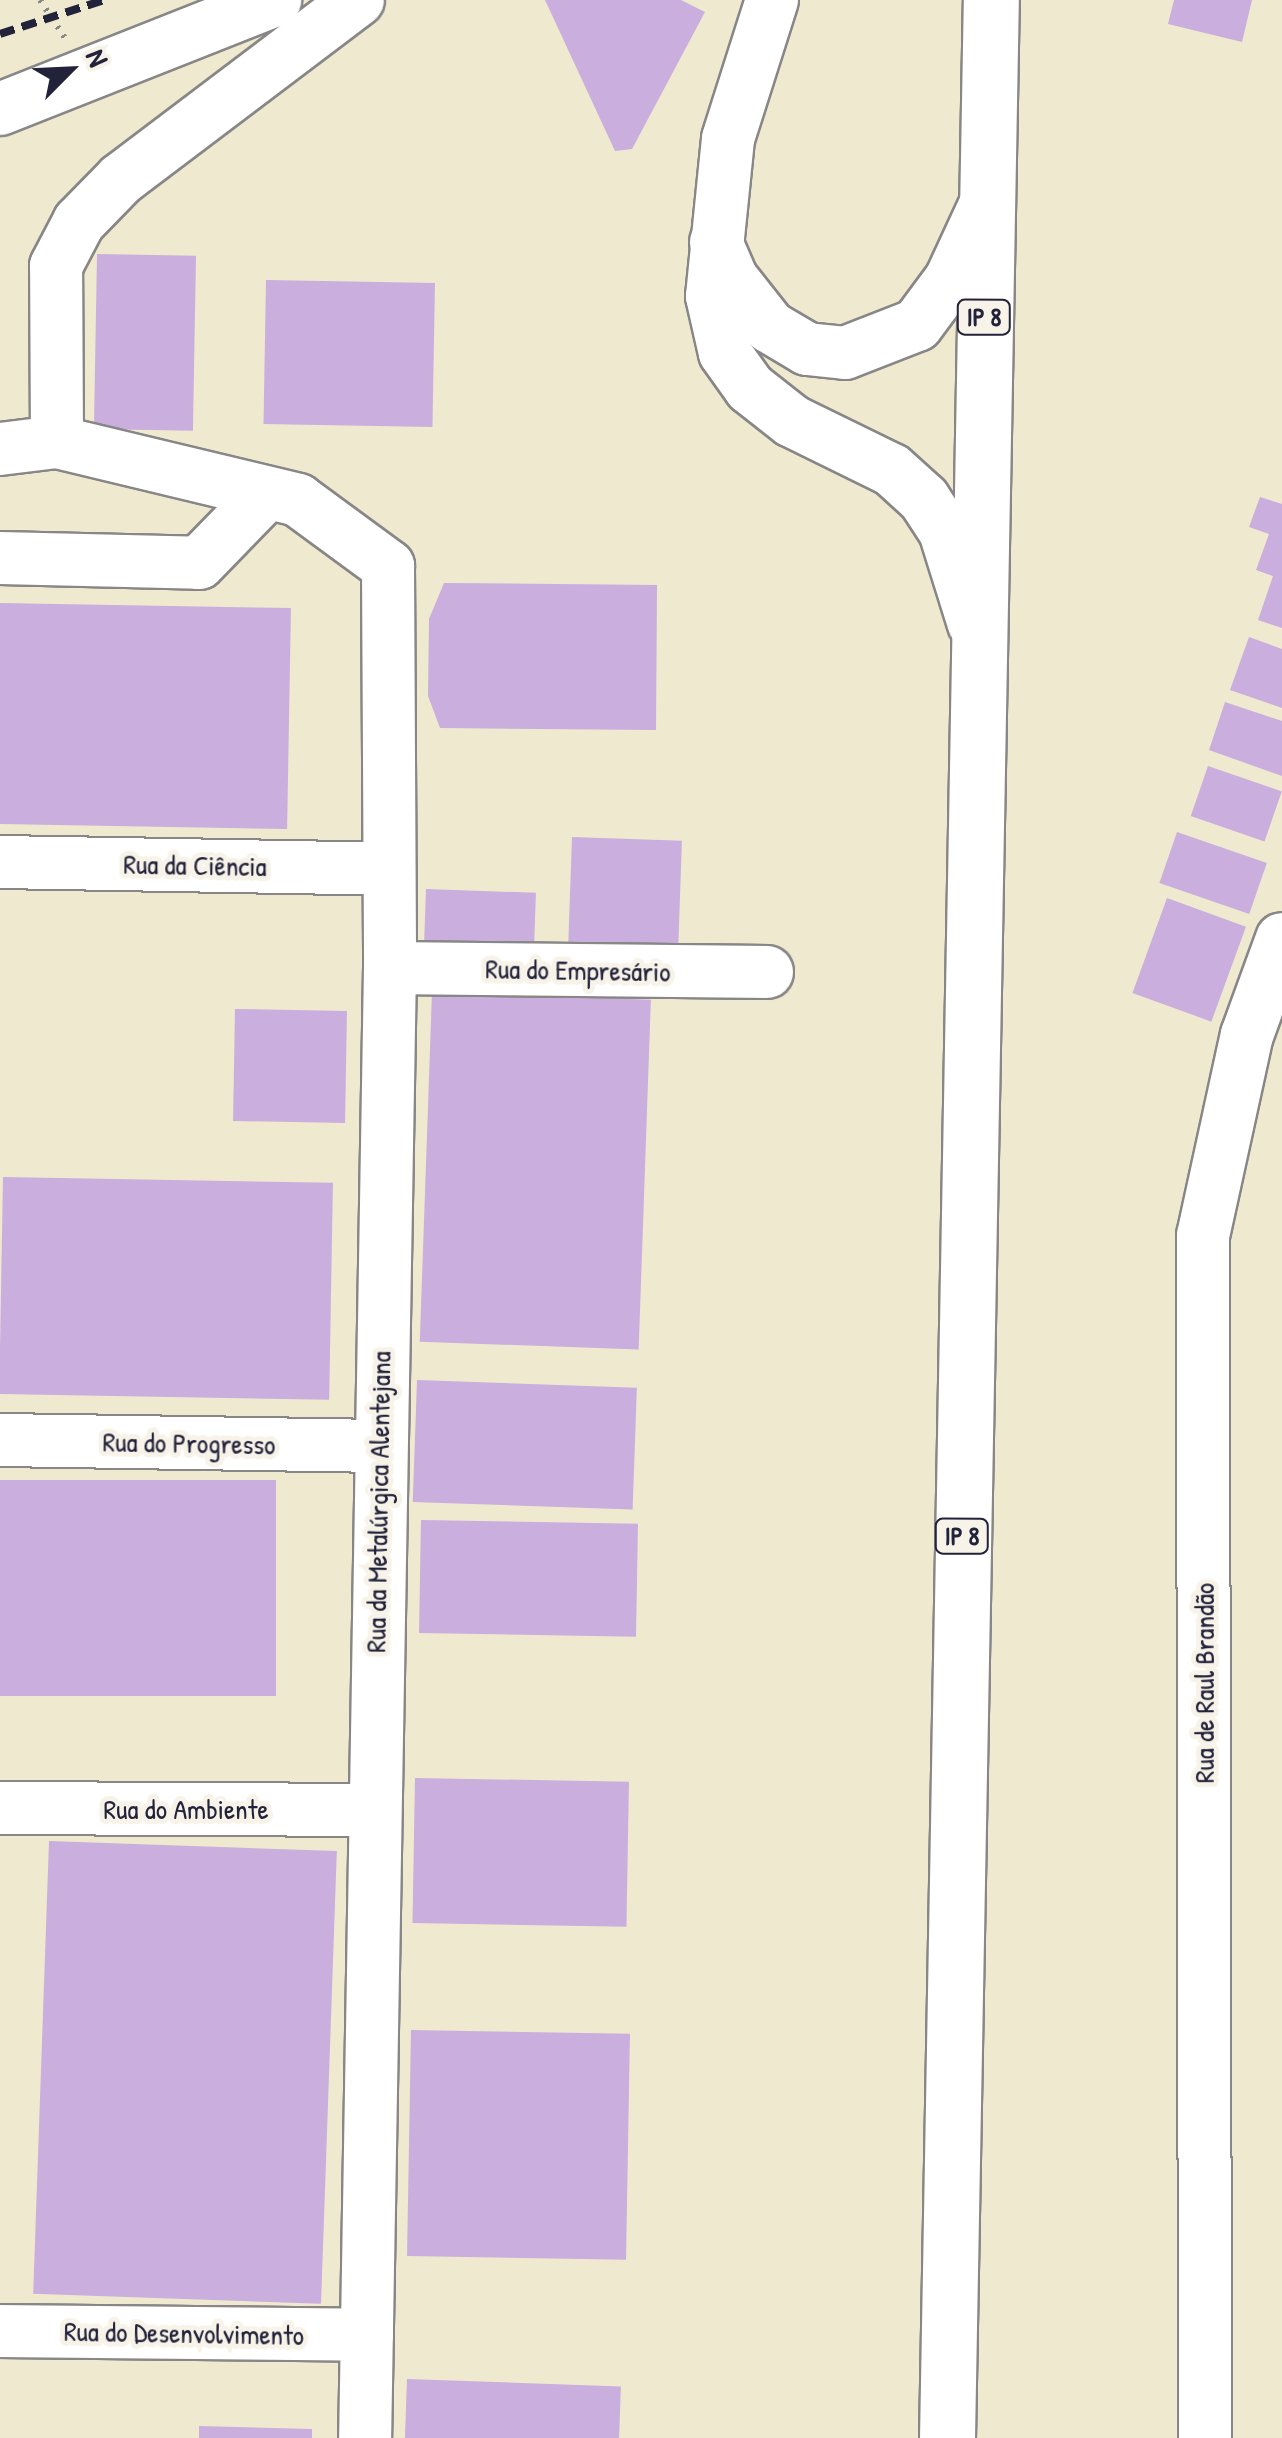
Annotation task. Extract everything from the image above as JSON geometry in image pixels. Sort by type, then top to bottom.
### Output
[{"type":"main road","name":"IP 8","points":[[948,2438],[991,0]]},
{"type":"street","points":[[0,109],[275,0]]},
{"type":"street","points":[[56,442],[56,266],[79,222],[121,178],[358,0]]},
{"type":"street","points":[[772,0],[728,139],[712,296],[725,353],[750,388],[792,420],[892,470],[924,499],[945,531],[977,634]]},
{"type":"street","points":[[715,240],[732,278],[770,327],[807,349],[846,353],[917,324],[951,280],[987,201]]},
{"type":"street","points":[[0,449],[56,442],[266,494]]},
{"type":"street","points":[[0,558],[198,563],[266,494]]},
{"type":"street","name":"Rua da Metalúrgica Alentejana","points":[[266,494],[298,500],[388,566],[390,968],[378,1446],[365,2438]]},
{"type":"street","name":"Rua da Ciência","points":[[0,862],[389,868]]},
{"type":"street","name":"Rua de Raul Brandão","points":[[1205,2438],[1203,1236],[1247,1035],[1282,938]]},
{"type":"street","name":"Rua do Empresário","points":[[390,968],[766,972]]},
{"type":"street","name":"Rua do Progresso","points":[[0,1440],[378,1446]]},
{"type":"street","name":"Rua do Ambiente","points":[[0,1808],[372,1810]]},
{"type":"street","name":"Rua do Desenvolvimento","points":[[0,2331],[368,2335]]},
{"type":"building","points":[[545,0],[681,0],[705,12],[632,149],[615,151]]},
{"type":"building","points":[[1174,0],[1252,0],[1242,42],[1168,24]]},
{"type":"building","points":[[97,254],[196,256],[193,431],[94,429]]},
{"type":"building","points":[[266,280],[435,283],[432,427],[263,424]]},
{"type":"building","points":[[1260,497],[1282,504],[1282,628],[1258,620],[1273,576],[1256,570],[1269,534],[1249,527]]},
{"type":"building","points":[[444,583],[657,585],[656,730],[440,728],[428,696],[429,619]]},
{"type":"building","points":[[0,603],[291,608],[287,829],[0,824]]},
{"type":"building","points":[[1249,637],[1282,649],[1282,708],[1230,690]]},
{"type":"building","points":[[1225,702],[1282,721],[1282,776],[1209,750]]},
{"type":"building","points":[[1208,766],[1282,791],[1264,842],[1191,816]]},
{"type":"building","points":[[1177,832],[1267,863],[1249,914],[1159,883]]},
{"type":"building","points":[[572,837],[682,841],[678,951],[568,947]]},
{"type":"building","points":[[426,889],[536,893],[534,958],[424,954]]},
{"type":"building","points":[[1167,898],[1246,927],[1211,1022],[1132,993]]},
{"type":"building","points":[[432,992],[651,1000],[639,1349],[420,1342]]},
{"type":"building","points":[[235,1009],[347,1011],[345,1123],[233,1121]]},
{"type":"building","points":[[3,1177],[333,1183],[329,1400],[0,1394]]},
{"type":"building","points":[[417,1380],[637,1388],[633,1510],[413,1502]]},
{"type":"building","points":[[0,1480],[276,1480],[276,1696],[0,1696]]},
{"type":"building","points":[[421,1520],[638,1524],[636,1637],[419,1633]]},
{"type":"building","points":[[415,1778],[629,1782],[626,1927],[412,1923]]},
{"type":"building","points":[[49,1841],[337,1851],[321,2304],[33,2294]]},
{"type":"building","points":[[411,2030],[630,2034],[626,2260],[407,2256]]},
{"type":"building","points":[[407,2379],[621,2386],[619,2438],[405,2438]]},
{"type":"building","points":[[199,2426],[312,2429],[312,2438],[199,2438]]},
{"type":"railway","points":[[0,34],[104,0]]}]
